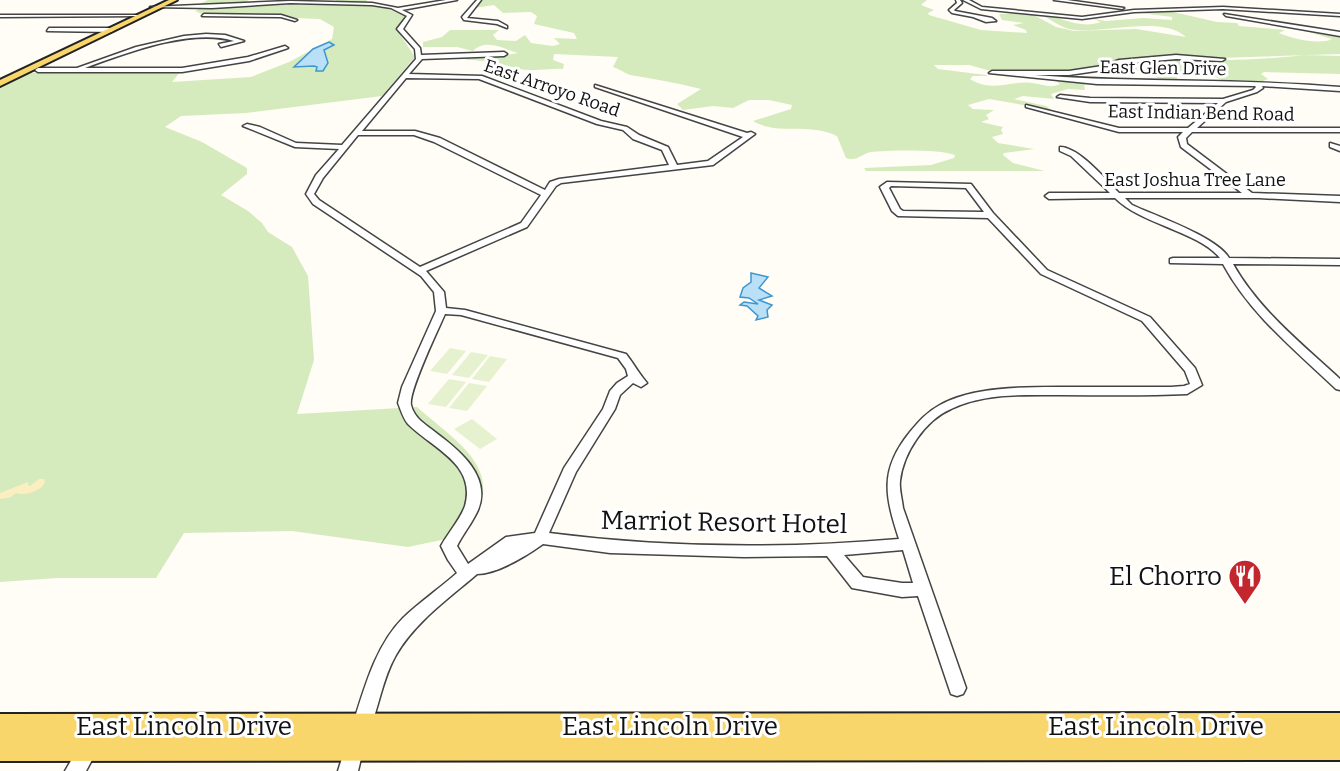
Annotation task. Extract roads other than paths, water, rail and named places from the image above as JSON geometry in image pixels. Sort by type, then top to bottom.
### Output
[{"type":"main road","points":[[155,8],[168,0]]},
{"type":"main road","points":[[0,82],[174,0]]},
{"type":"main road","name":"East Lincoln Drive","points":[[0,726],[96,737],[355,748],[633,737],[1003,727],[1340,725]]},
{"type":"main road","points":[[899,747],[916,738],[990,737],[1003,727]]},
{"type":"main road","name":"East Lincoln Drive","points":[[0,748],[96,737]]},
{"type":"main road","name":"East Lincoln Drive","points":[[633,737],[899,747],[1340,747]]},
{"type":"street","points":[[399,9],[455,0]]},
{"type":"street","points":[[479,0],[464,17],[505,27]]},
{"type":"street","points":[[958,0],[960,3],[953,7],[952,11],[975,16]]},
{"type":"street","points":[[964,0],[977,7],[1082,18],[1134,11],[1239,9],[1340,15]]},
{"type":"street","points":[[1056,0],[1134,11]]},
{"type":"street","points":[[1188,0],[1198,10],[1340,34]]},
{"type":"street","points":[[155,8],[199,8],[291,1],[378,4],[399,9],[410,15],[400,29],[417,49],[420,57]]},
{"type":"street","points":[[199,8],[193,13],[281,16],[295,20]]},
{"type":"street","points":[[0,16],[138,16]]},
{"type":"street","points":[[49,30],[108,30]]},
{"type":"street","points":[[74,70],[123,52],[160,43],[217,36],[241,41],[221,45]]},
{"type":"street","points":[[23,70],[182,70],[249,59],[285,48]]},
{"type":"street","points":[[467,574],[453,556],[449,546],[471,509],[475,490],[471,476],[453,452],[412,420],[404,403],[408,387],[441,311],[440,292],[432,281],[312,197],[312,187],[420,57],[504,54]]},
{"type":"street","name":"East Glen Drive","points":[[1222,59],[1165,58],[1119,63],[1069,73],[992,74],[1097,82],[1339,89]]},
{"type":"street","name":"East Arroyo Road","points":[[405,76],[480,77],[599,123],[625,128],[636,137],[665,149],[674,167]]},
{"type":"street","points":[[1060,97],[1090,100],[1224,101],[1255,91],[1260,88],[1257,85]]},
{"type":"street","points":[[418,271],[524,225],[555,183],[566,178],[713,162],[750,135],[597,86]]},
{"type":"street","name":"East Glen Drive","points":[[1331,99],[1332,94],[1339,89]]},
{"type":"street","points":[[1224,101],[1182,137],[1184,146],[1250,195]]},
{"type":"street","name":"East Indian Bend Road","points":[[1028,106],[1111,129],[1340,130]]},
{"type":"street","points":[[247,126],[258,128],[295,145],[345,147]]},
{"type":"street","points":[[357,133],[415,133],[437,140],[546,194]]},
{"type":"street","points":[[1062,149],[1074,154],[1139,213],[1196,237],[1228,262],[1236,279],[1252,300],[1284,335],[1340,387]]},
{"type":"street","points":[[957,688],[906,544],[894,494],[898,460],[918,428],[946,406],[1000,392],[1171,391],[1187,390],[1197,385],[1191,370],[1146,319],[1044,272],[965,185],[890,184],[884,187],[896,212],[901,214],[990,215]]},
{"type":"street","name":"East Joshua Tree Lane","points":[[1049,196],[1250,195],[1340,199]]},
{"type":"street","points":[[1173,261],[1340,261]]},
{"type":"street","points":[[355,748],[388,651],[408,624],[423,608],[467,574],[519,553],[540,538],[569,471],[609,409],[638,381],[622,356],[461,312],[441,311]]},
{"type":"street","name":"Marriot Resort Hotel","points":[[540,538],[610,547],[690,551],[836,550],[906,544]]},
{"type":"street","points":[[836,550],[858,583],[882,588],[923,589]]},
{"type":"street","points":[[836,550],[854,570],[882,588]]},
{"type":"street","points":[[75,771],[96,737]]},
{"type":"water","points":[[329,42],[334,45],[324,50],[328,63],[323,71],[316,71],[317,67],[314,66],[294,67],[313,49]]},
{"type":"water","points":[[751,273],[768,277],[759,288],[772,296],[759,300],[772,305],[767,310],[768,317],[756,320],[758,316],[747,306],[740,305],[744,302],[758,304],[749,298],[740,297],[743,288],[751,282]]},
{"type":"place","name":"El Chorro","points":[[1245,605]]}]
